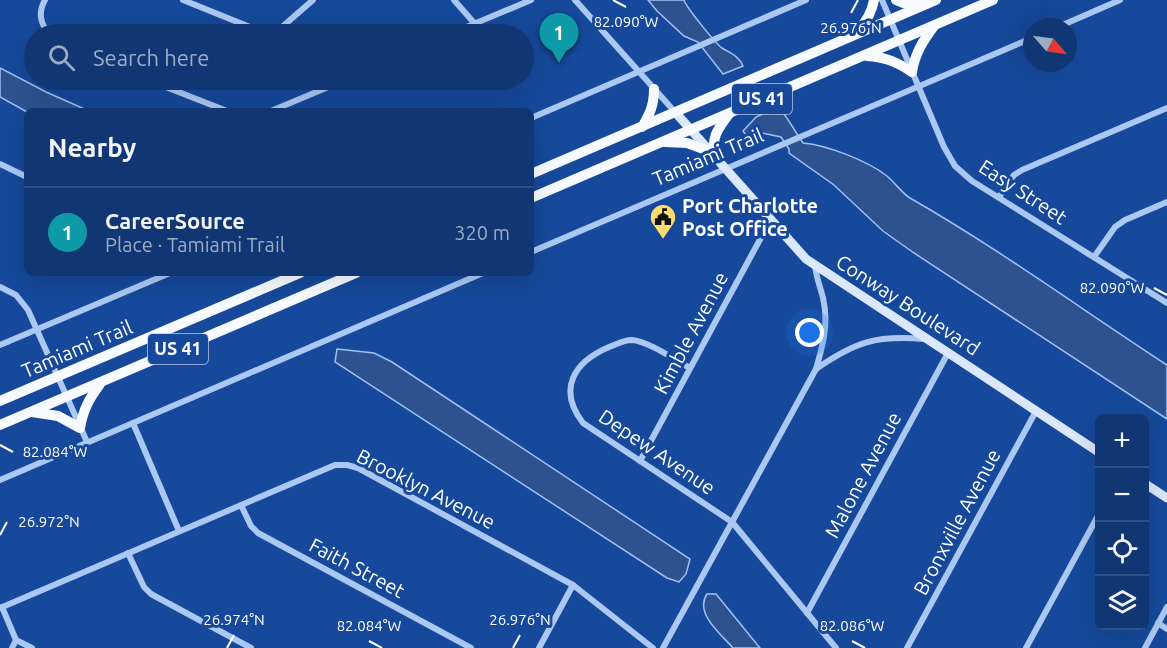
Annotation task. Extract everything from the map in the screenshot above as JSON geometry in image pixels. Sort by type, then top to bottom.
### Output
[{"type":"main road","points":[[855,35],[866,22],[874,0]]},
{"type":"main road","points":[[896,0],[924,5]]},
{"type":"main road","name":"US 41","points":[[534,173],[936,0]]},
{"type":"main road","name":"Tamiami Trail","points":[[534,197],[993,0]]},
{"type":"main road","points":[[864,55],[885,57],[912,72],[914,58],[920,45],[935,25]]},
{"type":"main road","points":[[642,127],[654,103],[654,89]]},
{"type":"main road","points":[[662,142],[687,143],[711,153],[715,135],[731,112]]},
{"type":"main road","name":"Tamiami Trail","points":[[0,401],[293,276]]},
{"type":"main road","name":"Tamiami Trail","points":[[0,426],[349,276]]},
{"type":"main road","points":[[32,412],[66,418],[81,428],[83,412],[101,382]]},
{"type":"street","points":[[43,24],[40,14],[45,0]]},
{"type":"street","points":[[183,0],[242,24]]},
{"type":"street","points":[[285,24],[313,0]]},
{"type":"street","points":[[454,0],[475,24],[531,0]]},
{"type":"street","name":"Conway Boulevard","points":[[574,0],[806,259],[1095,450]]},
{"type":"street","points":[[534,117],[806,0]]},
{"type":"street","name":"Easy Street","points":[[882,0],[944,147],[955,166],[972,181],[1167,303]]},
{"type":"street","points":[[1077,19],[1120,0]]},
{"type":"street","name":"Tamiami Trail","points":[[534,251],[1023,42]]},
{"type":"street","points":[[173,90],[218,108]]},
{"type":"street","points":[[277,108],[313,90]]},
{"type":"street","points":[[999,197],[1014,175],[1022,170],[1167,108]]},
{"type":"street","points":[[0,164],[24,176]]},
{"type":"street","points":[[1094,257],[1115,227],[1125,220],[1167,202]]},
{"type":"street","name":"Kimble Avenue","points":[[640,461],[770,221]]},
{"type":"street","points":[[663,648],[816,369],[824,341],[826,320],[814,265]]},
{"type":"street","name":"Tamiami Trail","points":[[0,345],[161,276]]},
{"type":"street","points":[[0,480],[476,276]]},
{"type":"street","points":[[0,287],[16,295],[23,302],[87,442]]},
{"type":"street","points":[[816,369],[845,350],[863,342],[896,338],[927,339]]},
{"type":"street","name":"Depew Avenue","points":[[690,369],[643,343],[625,340],[586,358],[578,367],[573,378],[572,402],[583,423],[732,522],[837,648]]},
{"type":"street","name":"Malone Avenue","points":[[807,613],[948,353]]},
{"type":"street","name":"Bronxville Avenue","points":[[907,648],[1036,411]]},
{"type":"street","points":[[132,423],[179,531]]},
{"type":"street","name":"Brooklyn Avenue","points":[[1,607],[334,465],[347,465],[358,468],[573,585],[653,648]]},
{"type":"street","points":[[1149,486],[1167,498]]},
{"type":"street","name":"Faith Street","points":[[241,505],[251,526],[258,533],[471,648]]},
{"type":"street","points":[[1026,648],[1095,521]]},
{"type":"street","points":[[128,553],[144,587],[151,594],[251,648]]},
{"type":"street","points":[[539,648],[573,585]]},
{"type":"street","points":[[1,607],[16,640],[32,648]]},
{"type":"street","points":[[1145,648],[1167,607]]},
{"type":"street","points":[[1158,623],[1167,629]]},
{"type":"street","points":[[12,648],[16,640]]},
{"type":"water","points":[[648,0],[684,0],[714,40],[737,57],[743,66],[723,74],[698,42],[684,36]]},
{"type":"water","points":[[0,68],[24,81],[24,90],[42,90],[82,108],[24,108],[24,110],[0,97]]},
{"type":"water","points":[[778,107],[803,143],[835,150],[879,170],[910,198],[1008,258],[1167,365],[1167,419],[883,231],[834,185],[789,153],[781,137],[762,133],[748,138],[743,131],[756,117]]},
{"type":"water","points":[[337,349],[374,353],[392,362],[690,559],[686,574],[679,582],[667,578],[335,362]]},
{"type":"water","points":[[707,594],[716,594],[760,648],[733,648],[706,616],[704,601]]},
{"type":"place","name":"CareerSource","points":[[559,63]]},
{"type":"place","name":"Port Charlotte Post Office","points":[[663,240]]}]
